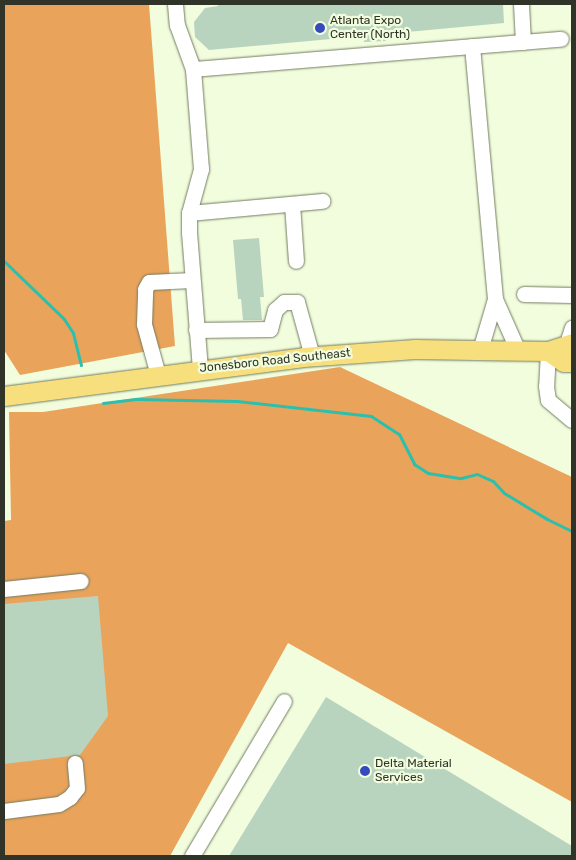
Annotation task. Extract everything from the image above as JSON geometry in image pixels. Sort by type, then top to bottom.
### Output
[{"type":"main road","name":"Jonesboro Road Southeast","points":[[4,396],[200,369],[312,356],[415,349],[548,351],[570,338]]},
{"type":"main road","name":"Jonesboro Road Southeast","points":[[548,351],[564,362],[572,362]]},
{"type":"lane","points":[[175,4],[177,25],[193,69],[201,169],[189,214],[192,280],[200,369]]},
{"type":"lane","points":[[521,4],[523,42]]},
{"type":"lane","points":[[193,69],[561,39]]},
{"type":"lane","points":[[472,46],[495,299],[518,351]]},
{"type":"lane","points":[[189,214],[322,201]]},
{"type":"lane","points":[[292,204],[296,261]]},
{"type":"lane","points":[[158,375],[144,324],[145,289],[149,282],[192,280]]},
{"type":"lane","points":[[524,294],[549,293],[572,295]]},
{"type":"lane","points":[[480,350],[495,299]]},
{"type":"lane","points":[[196,330],[270,329],[275,310],[284,302],[297,302],[312,356]]},
{"type":"lane","points":[[548,351],[546,386],[548,400],[572,420]]},
{"type":"lane","points":[[4,589],[81,581]]},
{"type":"lane","points":[[192,856],[284,701]]},
{"type":"lane","points":[[4,811],[59,804],[70,797],[77,788],[75,763]]},
{"type":"shaded area","points":[[4,4],[149,4],[175,346],[20,375],[4,350]]},
{"type":"shaded area","points":[[340,367],[572,477],[572,802],[288,643],[170,856],[4,856],[4,521],[11,520],[9,412],[43,412]]},
{"type":"building","name":"Atlanta Expo Center (North)","points":[[218,4],[503,4],[504,23],[386,34],[386,41],[364,42],[364,36],[209,50],[195,37],[194,22],[205,8],[218,6]]},
{"type":"building","points":[[259,238],[264,297],[260,297],[262,320],[243,320],[241,299],[238,299],[233,240]]},
{"type":"building","points":[[98,596],[108,716],[80,755],[4,764],[4,604]]},
{"type":"building","name":"Delta Material Services","points":[[326,697],[572,846],[572,856],[229,856]]},
{"type":"waterway","points":[[4,261],[64,319],[73,333],[81,365]]},
{"type":"waterway","points":[[103,403],[136,399],[237,401],[371,416],[399,434],[414,464],[428,473],[461,478],[477,474],[493,481],[504,493],[547,519],[572,531]]},
{"type":"place","name":"Atlanta Expo Center (North)","points":[[320,28]]},
{"type":"place","name":"Delta Material Services","points":[[365,771]]}]
